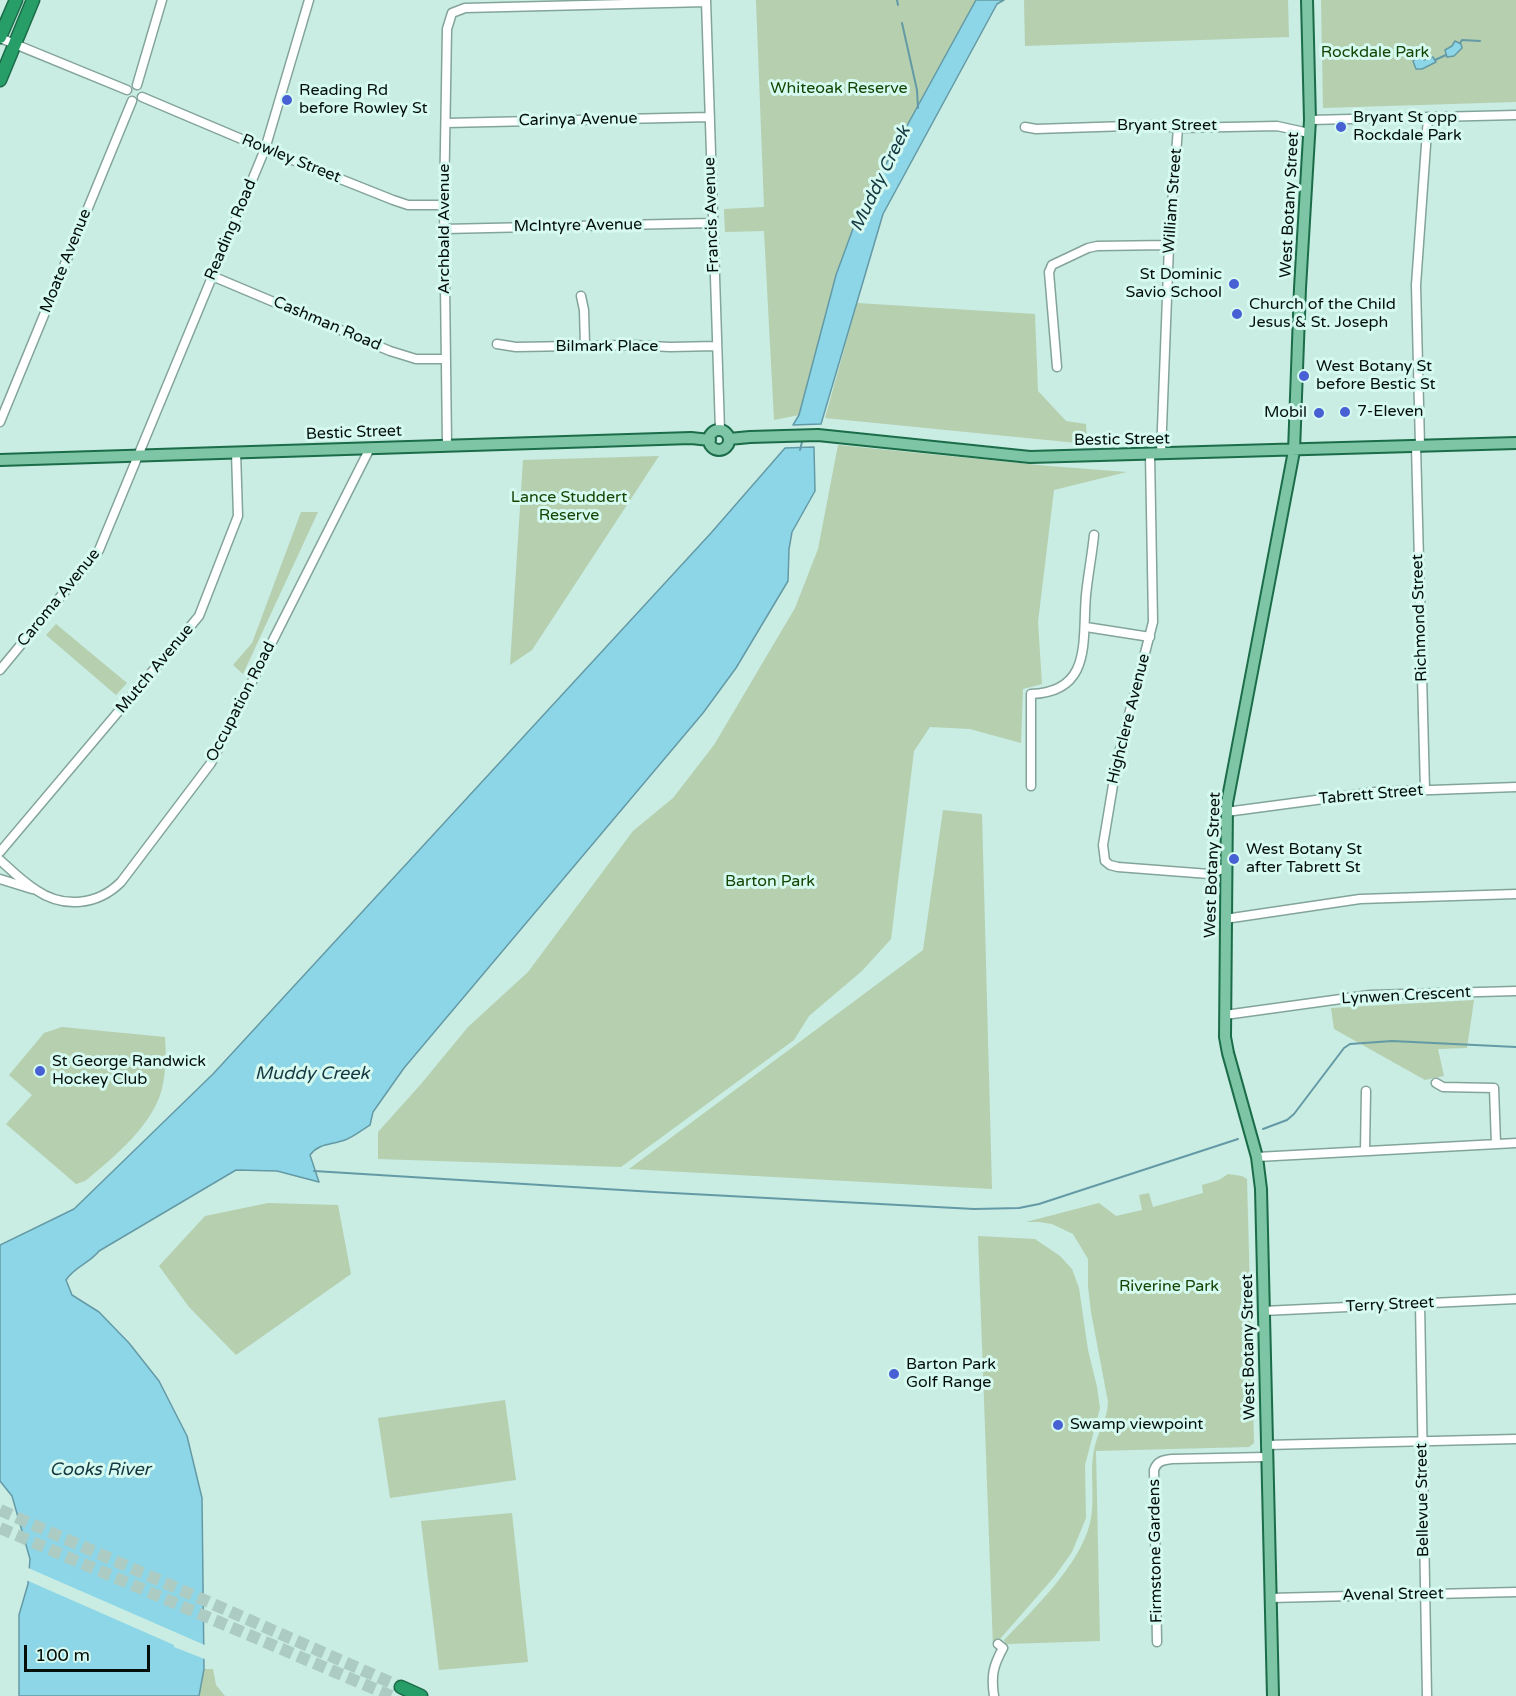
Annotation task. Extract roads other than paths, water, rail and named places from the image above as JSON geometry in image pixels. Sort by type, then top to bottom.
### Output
[{"type":"highway","points":[[0,37],[15,0]]},
{"type":"highway","points":[[0,80],[33,0]]},
{"type":"highway","points":[[401,1687],[421,1696]]},
{"type":"main road","name":"West Botany Street","points":[[1273,1696],[1261,1189],[1257,1157],[1228,1053],[1225,1015],[1226,812],[1294,450],[1300,288],[1310,120],[1307,0]]},
{"type":"main road","points":[[720,430],[725,432],[729,439],[727,446],[720,449],[714,448],[710,440],[712,434],[720,430]]},
{"type":"main road","name":"Bestic Street","points":[[729,439],[818,435],[1030,457],[1516,443]]},
{"type":"main road","name":"Bestic Street","points":[[0,460],[691,438],[710,440]]},
{"type":"street","points":[[137,86],[162,0]]},
{"type":"street","name":"Reading Road","points":[[139,456],[265,149],[309,0]]},
{"type":"street","name":"Archbald Avenue","points":[[447,445],[444,205],[447,29],[452,14],[465,8],[706,1]]},
{"type":"street","name":"Francis Avenue","points":[[706,1],[720,430]]},
{"type":"street","points":[[0,37],[127,90]]},
{"type":"street","points":[[131,86],[137,86],[142,89],[142,97],[137,101],[132,101],[128,98],[127,90],[131,86]]},
{"type":"street","name":"Rowley Street","points":[[142,97],[400,203],[444,205]]},
{"type":"street","name":"Moate Avenue","points":[[0,422],[132,101]]},
{"type":"street","points":[[1310,120],[1516,115]]},
{"type":"street","name":"Carinya Avenue","points":[[446,123],[710,117]]},
{"type":"street","name":"Richmond Street","points":[[1425,790],[1416,285],[1428,117]]},
{"type":"street","name":"Bryant Street","points":[[1025,127],[1036,129],[1158,124],[1178,128],[1277,126],[1309,133]]},
{"type":"street","name":"William Street","points":[[1156,454],[1178,128]]},
{"type":"street","name":"McIntyre Avenue","points":[[444,229],[712,223]]},
{"type":"street","points":[[1057,367],[1049,273],[1052,265],[1097,246],[1169,245]]},
{"type":"street","name":"Cashman Road","points":[[212,276],[390,351],[416,359],[445,359]]},
{"type":"street","points":[[581,296],[584,310],[585,345]]},
{"type":"street","name":"Bilmark Place","points":[[497,344],[516,347],[717,346]]},
{"type":"street","name":"Occupation Road","points":[[0,860],[35,890],[66,902],[88,902],[110,892],[126,877],[211,763],[370,448]]},
{"type":"street","name":"Mutch Avenue","points":[[0,852],[199,616],[238,516],[236,452]]},
{"type":"street","name":"Highclere Avenue","points":[[1156,454],[1153,622],[1117,761],[1106,817],[1103,853],[1105,861],[1110,865],[1209,874],[1225,868]]},
{"type":"street","name":"Caroma Avenue","points":[[0,670],[97,555],[139,456]]},
{"type":"street","points":[[1031,786],[1031,694],[1047,693],[1063,687],[1080,666],[1086,627],[1086,597],[1094,535]]},
{"type":"street","points":[[1086,627],[1150,637]]},
{"type":"street","name":"Tabrett Street","points":[[1226,812],[1356,794],[1516,787]]},
{"type":"street","points":[[0,879],[35,890]]},
{"type":"street","points":[[1225,919],[1360,899],[1516,894]]},
{"type":"street","name":"Lynwen Crescent","points":[[1225,1015],[1370,995],[1516,991]]},
{"type":"street","points":[[1436,1083],[1443,1087],[1494,1088],[1496,1144]]},
{"type":"street","points":[[1365,1151],[1366,1091]]},
{"type":"street","points":[[1257,1157],[1516,1143]]},
{"type":"street","name":"Terry Street","points":[[1263,1311],[1516,1299]]},
{"type":"street","name":"Bellevue Street","points":[[1420,1304],[1427,1696]]},
{"type":"street","points":[[1266,1445],[1516,1439]]},
{"type":"street","name":"Firmstone Gardens","points":[[1157,1642],[1154,1470],[1156,1465],[1163,1460],[1172,1459],[1266,1457]]},
{"type":"street","name":"Avenal Street","points":[[1270,1598],[1516,1592]]},
{"type":"street","points":[[994,1696],[993,1665],[1003,1648],[998,1644]]},
{"type":"water","points":[[976,0],[1004,0],[997,4],[883,214],[821,424],[793,425],[799,415],[836,275],[858,215]]},
{"type":"water","points":[[1455,41],[1461,44],[1462,48],[1454,56],[1447,57],[1445,50]]},
{"type":"water","points":[[1418,56],[1424,60],[1433,57],[1436,62],[1422,69],[1416,69],[1413,61]]},
{"type":"water","name":"Muddy Creek","points":[[814,447],[815,491],[792,532],[788,581],[736,668],[703,713],[404,1068],[373,1112],[370,1125],[348,1139],[317,1148],[310,1155],[319,1182],[277,1171],[236,1170],[99,1251],[66,1280],[72,1295],[99,1312],[129,1343],[159,1381],[187,1436],[202,1498],[204,1669],[199,1696],[19,1696],[19,1615],[28,1584],[30,1559],[12,1496],[0,1481],[0,1245],[74,1209],[213,1074],[711,533],[785,448]]},
{"type":"waterway","points":[[897,0],[898,5]]},
{"type":"waterway","points":[[902,23],[917,90],[918,108]]},
{"type":"waterway","points":[[1460,43],[1462,40],[1480,41]]},
{"type":"waterway","points":[[1435,60],[1446,55]]},
{"type":"waterway","name":"Muddy Creek","points":[[800,450],[803,438]]},
{"type":"waterway","points":[[1263,1129],[1287,1120],[1294,1114],[1344,1048],[1350,1044],[1392,1041],[1516,1047]]},
{"type":"waterway","points":[[314,1171],[974,1209],[1019,1208],[1039,1204],[1238,1139]]},
{"type":"tunnel","points":[[0,1510],[401,1687]]},
{"type":"tunnel","points":[[0,1528],[391,1696]]},
{"type":"place","name":"Reading Rd before Rowley St","points":[[287,100]]},
{"type":"place","name":"Bryant St opp Rockdale Park","points":[[1341,127]]},
{"type":"place","name":"St Dominic Savio School","points":[[1234,284]]},
{"type":"place","name":"Church of the Child Jesus & St. Joseph","points":[[1237,314]]},
{"type":"place","name":"West Botany St before Bestic St","points":[[1304,376]]},
{"type":"place","name":"7-Eleven","points":[[1345,412]]},
{"type":"place","name":"Mobil","points":[[1319,413]]},
{"type":"place","name":"West Botany St after Tabrett St","points":[[1234,859]]},
{"type":"place","name":"St George Randwick Hockey Club","points":[[40,1071]]},
{"type":"place","name":"Barton Park Golf Range","points":[[894,1374]]},
{"type":"place","name":"Swamp viewpoint","points":[[1058,1425]]},
{"type":"park label","name":"Rockdale Park","points":[[1375,53]]},
{"type":"park label","name":"Whiteoak Reserve","points":[[839,89]]},
{"type":"park label","name":"Lance Studdert Reserve","points":[[569,507]]},
{"type":"park label","name":"Barton Park","points":[[770,882]]},
{"type":"park label","name":"Riverine Park","points":[[1169,1287]]},
{"type":"water label","name":"Cooks River","points":[[100,1470]]}]
